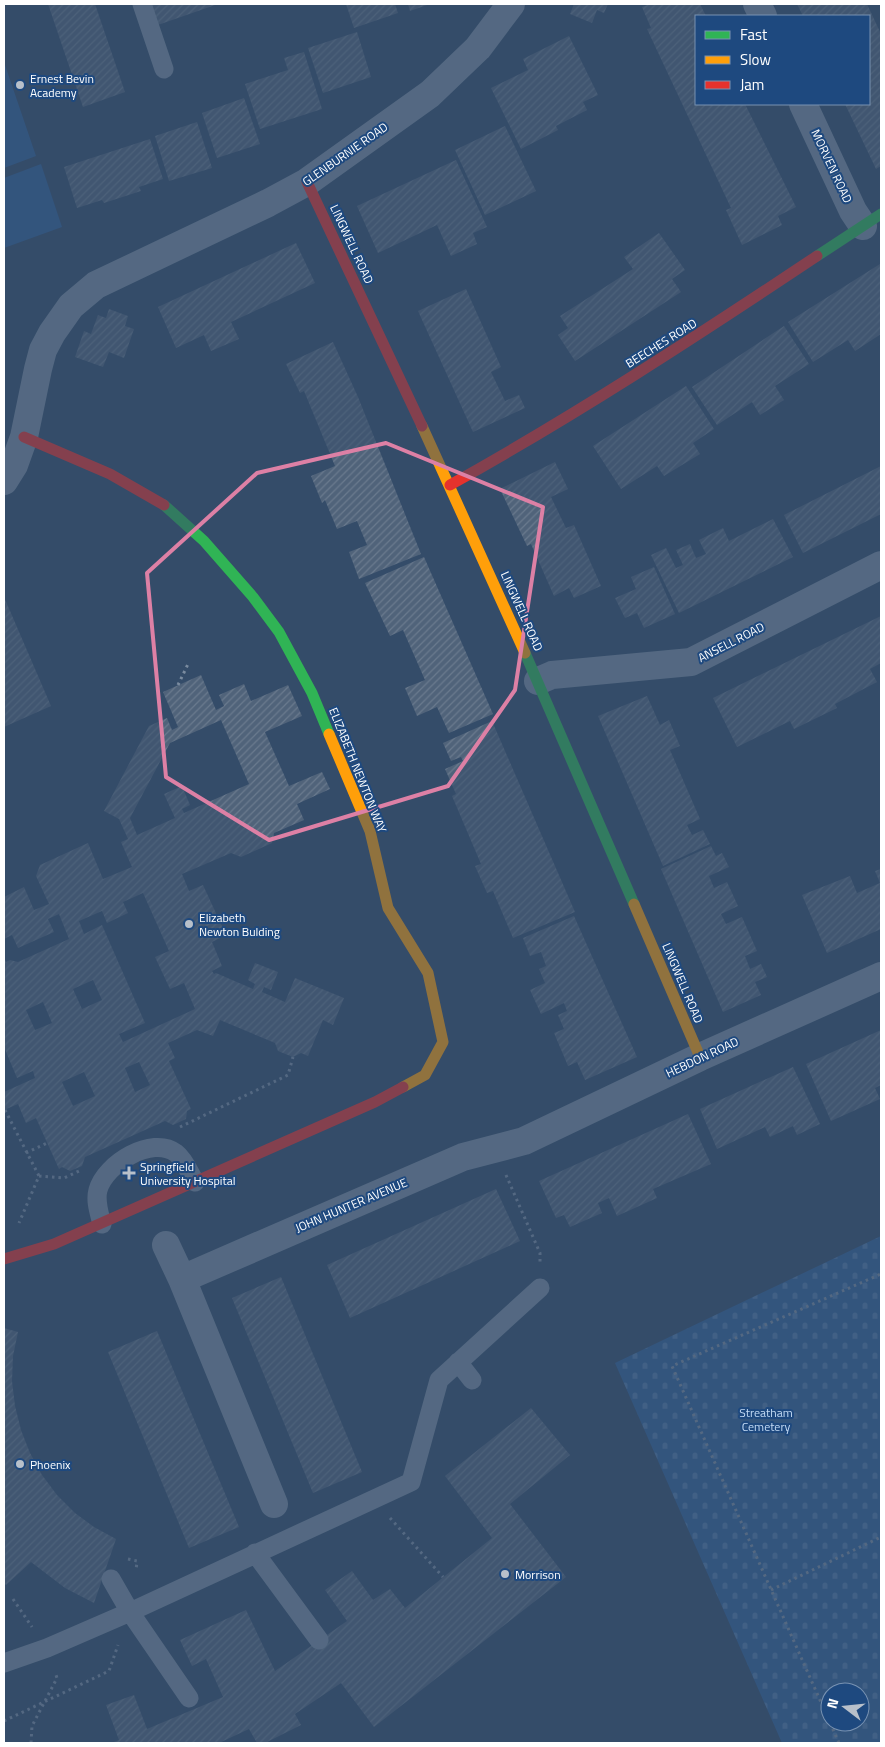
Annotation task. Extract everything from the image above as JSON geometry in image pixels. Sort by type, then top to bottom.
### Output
[{"type":"street","name":"GLENBURNIE ROAD","points":[[4,481],[14,465],[24,437],[43,350],[52,333],[71,306],[96,285],[268,203],[307,182],[430,94],[478,48],[511,4]]},
{"type":"street","name":"MORVEN ROAD","points":[[803,105],[853,211],[872,220]]},
{"type":"street","name":"LINGWELL ROAD","points":[[307,182],[450,485],[538,681],[700,1057]]},
{"type":"street","name":"BEECHES ROAD","points":[[450,485],[527,442],[676,350],[872,220]]},
{"type":"street","name":"ELIZABETH NEWTON WAY","points":[[4,1259],[54,1244],[102,1224],[375,1102],[425,1075],[443,1042],[428,973],[388,908],[370,831],[312,692],[279,632],[258,604],[204,542],[167,507],[110,474],[24,437]]},
{"type":"street","name":"ANSELL ROAD","points":[[538,681],[552,675],[691,662],[881,565]]},
{"type":"street","name":"HEBDON ROAD","points":[[524,1141],[700,1057],[881,976]]},
{"type":"street","name":"JOHN HUNTER AVENUE","points":[[182,1279],[463,1157],[524,1141]]},
{"type":"street","points":[[166,1245],[182,1279],[274,1504]]},
{"type":"lane","points":[[142,4],[164,69]]},
{"type":"lane","points":[[102,1224],[97,1202],[98,1189],[104,1176],[116,1163],[132,1154],[150,1148],[163,1148],[175,1152],[183,1160],[195,1182]]},
{"type":"lane","points":[[4,1663],[47,1648],[130,1612],[411,1482],[439,1380],[540,1288]]},
{"type":"lane","points":[[458,1362],[472,1380]]},
{"type":"lane","points":[[255,1553],[319,1640]]},
{"type":"lane","points":[[111,1579],[130,1612],[189,1698]]},
{"type":"path","points":[[178,685],[190,662]]},
{"type":"path","points":[[173,1130],[288,1075],[293,1057]]},
{"type":"path","points":[[5,1110],[38,1176],[15,1231]]},
{"type":"path","points":[[26,1152],[47,1143]]},
{"type":"path","points":[[495,1149],[540,1253],[540,1288]]},
{"type":"path","points":[[839,1743],[672,1366],[881,1274]]},
{"type":"path","points":[[374,1499],[443,1577]]},
{"type":"path","points":[[771,1590],[881,1537]]},
{"type":"path","points":[[4,1721],[109,1671],[130,1612]]},
{"type":"highlighted area","points":[[386,443],[543,507],[515,690],[448,786],[269,840],[166,777],[147,573],[257,473]]},
{"type":"green space","points":[[4,62],[36,156],[4,168]]},
{"type":"green space","points":[[41,164],[62,227],[4,248],[4,178]]},
{"type":"green space","name":"Streatham Cemetery","points":[[881,1236],[881,1743],[782,1743],[615,1363]]},
{"type":"building","points":[[48,4],[95,4],[125,92],[83,107]]},
{"type":"building","points":[[149,4],[218,4],[155,26]]},
{"type":"building","points":[[346,4],[395,4],[398,13],[354,28]]},
{"type":"building","points":[[408,4],[430,4],[410,11]]},
{"type":"building","points":[[574,4],[608,4],[604,13],[597,10],[592,23],[570,14]]},
{"type":"building","points":[[650,4],[700,4],[706,15],[695,15],[695,105],[745,105],[796,207],[778,216],[782,225],[742,245],[726,210],[731,208],[647,29],[651,28],[642,7]]},
{"type":"building","points":[[797,4],[867,4],[881,34],[881,166],[876,169],[845,105],[870,105],[870,15],[802,15]]},
{"type":"building","points":[[357,32],[371,77],[323,93],[308,48]]},
{"type":"building","points":[[569,36],[598,95],[583,102],[587,110],[556,126],[558,130],[521,149],[491,88],[528,70],[523,59]]},
{"type":"building","points":[[304,52],[322,109],[260,129],[245,84],[288,70],[284,58]]},
{"type":"building","points":[[244,98],[260,144],[217,158],[202,113]]},
{"type":"building","points":[[197,122],[212,168],[169,181],[155,136]]},
{"type":"building","points":[[505,126],[536,191],[485,215],[455,150]]},
{"type":"building","points":[[150,139],[163,179],[139,187],[141,191],[104,203],[102,200],[77,208],[64,167]]},
{"type":"building","points":[[456,160],[487,227],[473,233],[477,244],[451,256],[437,225],[378,253],[357,206]]},
{"type":"building","points":[[659,233],[685,270],[672,279],[681,292],[575,361],[558,335],[568,328],[560,316],[633,269],[624,257]]},
{"type":"building","points":[[296,243],[315,283],[231,322],[239,339],[211,351],[204,335],[176,348],[158,307]]},
{"type":"building","points":[[880,264],[881,334],[855,351],[848,340],[813,362],[788,322]]},
{"type":"building","points":[[466,289],[501,367],[491,372],[505,401],[519,395],[525,408],[473,432],[418,311]]},
{"type":"building","points":[[109,309],[128,316],[125,326],[134,329],[124,358],[109,352],[103,367],[75,357],[84,331],[91,334],[98,315],[106,318]]},
{"type":"building","points":[[784,326],[809,364],[775,386],[784,400],[760,415],[752,402],[717,425],[692,387]]},
{"type":"building","points":[[333,342],[358,397],[421,554],[359,579],[349,552],[367,545],[357,521],[337,529],[325,500],[322,503],[311,476],[335,466],[304,391],[300,393],[286,364]]},
{"type":"building","points":[[686,386],[714,429],[693,443],[700,454],[664,476],[657,466],[621,489],[593,446]]},
{"type":"building","points":[[555,462],[568,489],[551,497],[566,528],[574,525],[601,586],[574,598],[569,588],[554,596],[531,544],[527,546],[500,489]]},
{"type":"building","points":[[881,466],[881,514],[803,553],[784,515]]},
{"type":"building","points":[[773,519],[793,557],[679,613],[651,555],[666,548],[676,568],[683,565],[676,550],[690,544],[696,558],[706,554],[699,540],[723,528],[729,541]]},
{"type":"building","points":[[424,557],[493,714],[449,733],[437,707],[417,716],[405,688],[425,680],[403,630],[390,636],[365,583]]},
{"type":"building","points":[[654,567],[675,614],[644,628],[637,613],[625,618],[615,598],[636,589],[631,577]]},
{"type":"building","points":[[4,597],[51,706],[4,727]]},
{"type":"building","points":[[881,616],[881,663],[870,669],[877,682],[835,704],[837,708],[794,729],[790,721],[737,747],[713,698]]},
{"type":"building","name":"Elizabeth Newton Bulding","points":[[201,675],[216,710],[224,706],[219,695],[244,684],[251,701],[288,685],[302,716],[265,732],[289,786],[322,772],[330,789],[297,804],[304,820],[274,833],[272,843],[241,857],[231,853],[182,874],[189,891],[203,885],[226,935],[212,942],[222,966],[212,971],[214,974],[216,973],[253,989],[255,984],[248,980],[255,963],[278,972],[271,990],[264,987],[262,992],[285,1002],[295,978],[344,998],[333,1025],[323,1020],[308,1056],[301,1053],[293,1057],[278,1051],[275,1043],[220,1020],[213,1036],[197,1030],[168,1043],[175,1058],[169,1061],[191,1109],[187,1111],[186,1119],[173,1125],[165,1121],[85,1157],[82,1166],[70,1171],[62,1167],[59,1169],[36,1118],[26,1123],[18,1104],[4,1110],[4,1092],[35,1078],[33,1071],[17,1078],[4,1047],[4,957],[6,962],[10,960],[18,962],[69,939],[59,914],[48,919],[54,932],[18,948],[12,935],[4,939],[4,897],[24,887],[34,910],[49,904],[36,876],[40,865],[88,843],[103,879],[132,867],[121,842],[128,839],[119,819],[104,811],[149,726],[167,718],[172,730],[178,727],[163,692]],"holes":[[[221,720],[249,784],[184,813],[182,809],[190,805],[182,786],[164,794],[175,818],[137,835],[130,818],[170,743]],[[143,893],[169,951],[155,957],[170,989],[184,983],[195,1009],[123,1042],[119,1034],[145,1023],[102,925],[84,934],[79,921],[102,911],[107,923],[128,913],[123,902]],[[93,980],[102,1000],[82,1009],[73,989]],[[43,1002],[52,1023],[35,1030],[26,1010]],[[139,1062],[150,1085],[135,1092],[125,1068]],[[84,1072],[95,1096],[73,1106],[62,1082]]]},
{"type":"building","points":[[647,696],[660,725],[669,720],[680,746],[670,750],[700,819],[687,825],[692,835],[703,830],[710,844],[663,866],[598,716]]},
{"type":"building","points":[[492,721],[575,912],[513,938],[493,891],[487,893],[475,866],[481,864],[452,796],[456,794],[445,769],[463,761],[461,757],[451,761],[443,743]]},
{"type":"building","points":[[711,846],[716,856],[722,853],[729,867],[709,876],[714,888],[727,882],[738,906],[721,914],[726,924],[742,917],[757,951],[745,956],[750,969],[761,964],[767,977],[755,982],[761,995],[723,1012],[661,869]]},
{"type":"building","points":[[881,869],[881,929],[827,953],[802,895],[850,876],[857,893],[880,883],[875,871]]},
{"type":"building","points":[[574,916],[637,1057],[585,1080],[577,1062],[568,1066],[554,1033],[564,1029],[558,1015],[567,1011],[564,1003],[541,1014],[530,990],[545,983],[539,969],[546,966],[541,952],[530,956],[523,938]]},
{"type":"building","points":[[881,1030],[881,1085],[875,1088],[880,1099],[831,1121],[806,1064]]},
{"type":"building","points":[[793,1067],[820,1124],[797,1135],[793,1126],[770,1137],[765,1127],[717,1149],[700,1109]]},
{"type":"building","points":[[688,1114],[711,1164],[653,1189],[657,1198],[617,1216],[609,1198],[598,1203],[602,1213],[570,1227],[564,1215],[556,1218],[539,1181]]},
{"type":"building","points":[[496,1189],[520,1241],[350,1318],[327,1265]]},
{"type":"building","points":[[281,1277],[362,1472],[313,1493],[232,1298]]},
{"type":"building","name":"Phoenix","points":[[4,1328],[18,1332],[13,1356],[12,1381],[15,1406],[21,1430],[30,1453],[42,1475],[57,1495],[75,1513],[94,1527],[116,1539],[94,1603],[65,1588],[31,1562],[6,1585],[4,1583]]},
{"type":"building","points":[[157,1331],[239,1527],[189,1548],[108,1352]]},
{"type":"building","name":"Morrison","points":[[531,1408],[570,1455],[510,1504],[566,1577],[374,1727],[341,1683],[295,1714],[301,1725],[265,1743],[257,1743],[249,1729],[219,1743],[111,1743],[119,1740],[106,1705],[134,1695],[147,1729],[223,1697],[206,1659],[192,1666],[180,1640],[246,1610],[275,1671],[347,1621],[325,1590],[352,1571],[373,1600],[390,1589],[405,1608],[492,1538],[445,1476]]},
{"type":"traffic: fast","points":[[817,256],[881,214]]},
{"type":"traffic: fast","points":[[164,505],[204,541],[253,597],[279,632],[312,693],[329,734]]},
{"type":"traffic: fast","points":[[525,653],[634,904]]},
{"type":"traffic: slow","points":[[422,426],[525,653]]},
{"type":"traffic: slow","points":[[329,734],[370,831],[388,908],[428,973],[443,1042],[425,1075],[403,1087]]},
{"type":"traffic: slow","points":[[634,904],[700,1057]]},
{"type":"traffic: jam","points":[[307,182],[422,426]]},
{"type":"traffic: jam","points":[[450,485],[544,431],[636,374],[817,256]]},
{"type":"traffic: jam","points":[[24,437],[110,474],[164,505]]},
{"type":"traffic: jam","points":[[4,1259],[54,1244],[375,1102],[403,1087]]},
{"type":"place","name":"Ernest Bevin Academy","points":[[20,85]]},
{"type":"place","name":"Elizabeth Newton Bulding","points":[[189,924]]},
{"type":"place","name":"Springfield University Hospital","points":[[129,1173]]},
{"type":"place","name":"Phoenix","points":[[20,1464]]},
{"type":"place","name":"Morrison","points":[[505,1574]]}]
